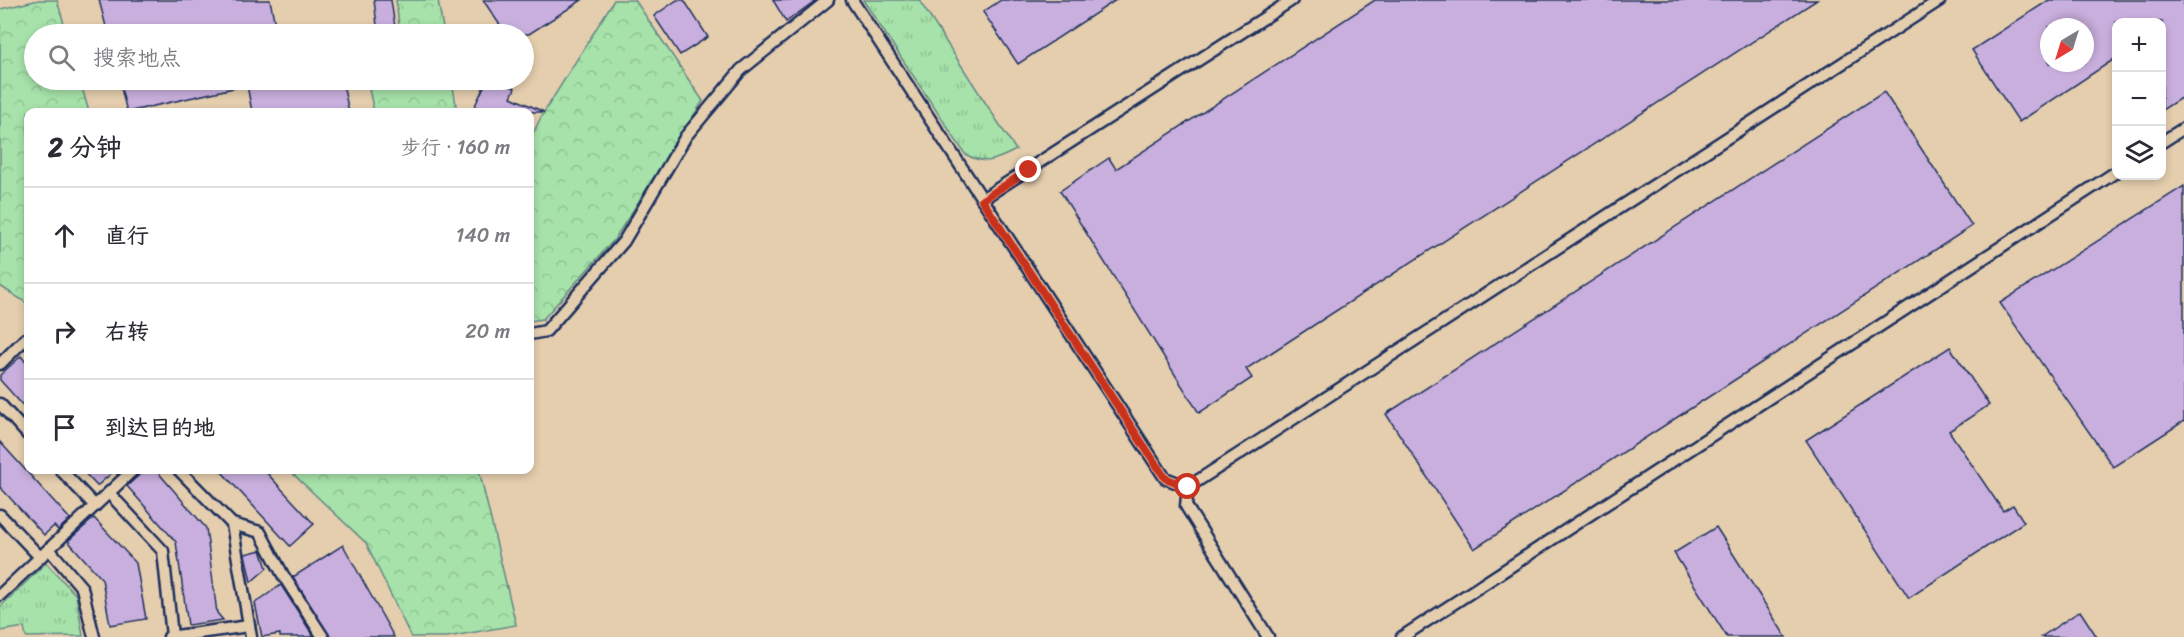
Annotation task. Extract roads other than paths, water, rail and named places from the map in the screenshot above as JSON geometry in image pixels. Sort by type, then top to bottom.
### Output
[{"type":"lane","points":[[534,333],[546,331],[624,241],[686,136],[741,70],[828,0]]},
{"type":"lane","points":[[852,0],[1165,478],[1188,487]]},
{"type":"lane","points":[[982,200],[1292,0]]},
{"type":"lane","points":[[1188,487],[1940,0]]},
{"type":"lane","points":[[2166,139],[2184,128]]},
{"type":"lane","points":[[1402,637],[2112,175]]},
{"type":"lane","points":[[0,364],[24,340]]},
{"type":"lane","points":[[0,404],[24,431]]},
{"type":"lane","points":[[65,474],[95,506]]},
{"type":"lane","points":[[0,595],[129,474]]},
{"type":"lane","points":[[183,474],[232,524],[260,531],[283,575],[322,637]]},
{"type":"lane","points":[[1188,487],[1186,506],[1268,637]]},
{"type":"lane","points":[[109,493],[163,551],[170,637],[250,631],[232,524]]},
{"type":"lane","points":[[0,515],[40,557]]},
{"type":"lane","points":[[49,549],[82,588],[94,637]]}]
